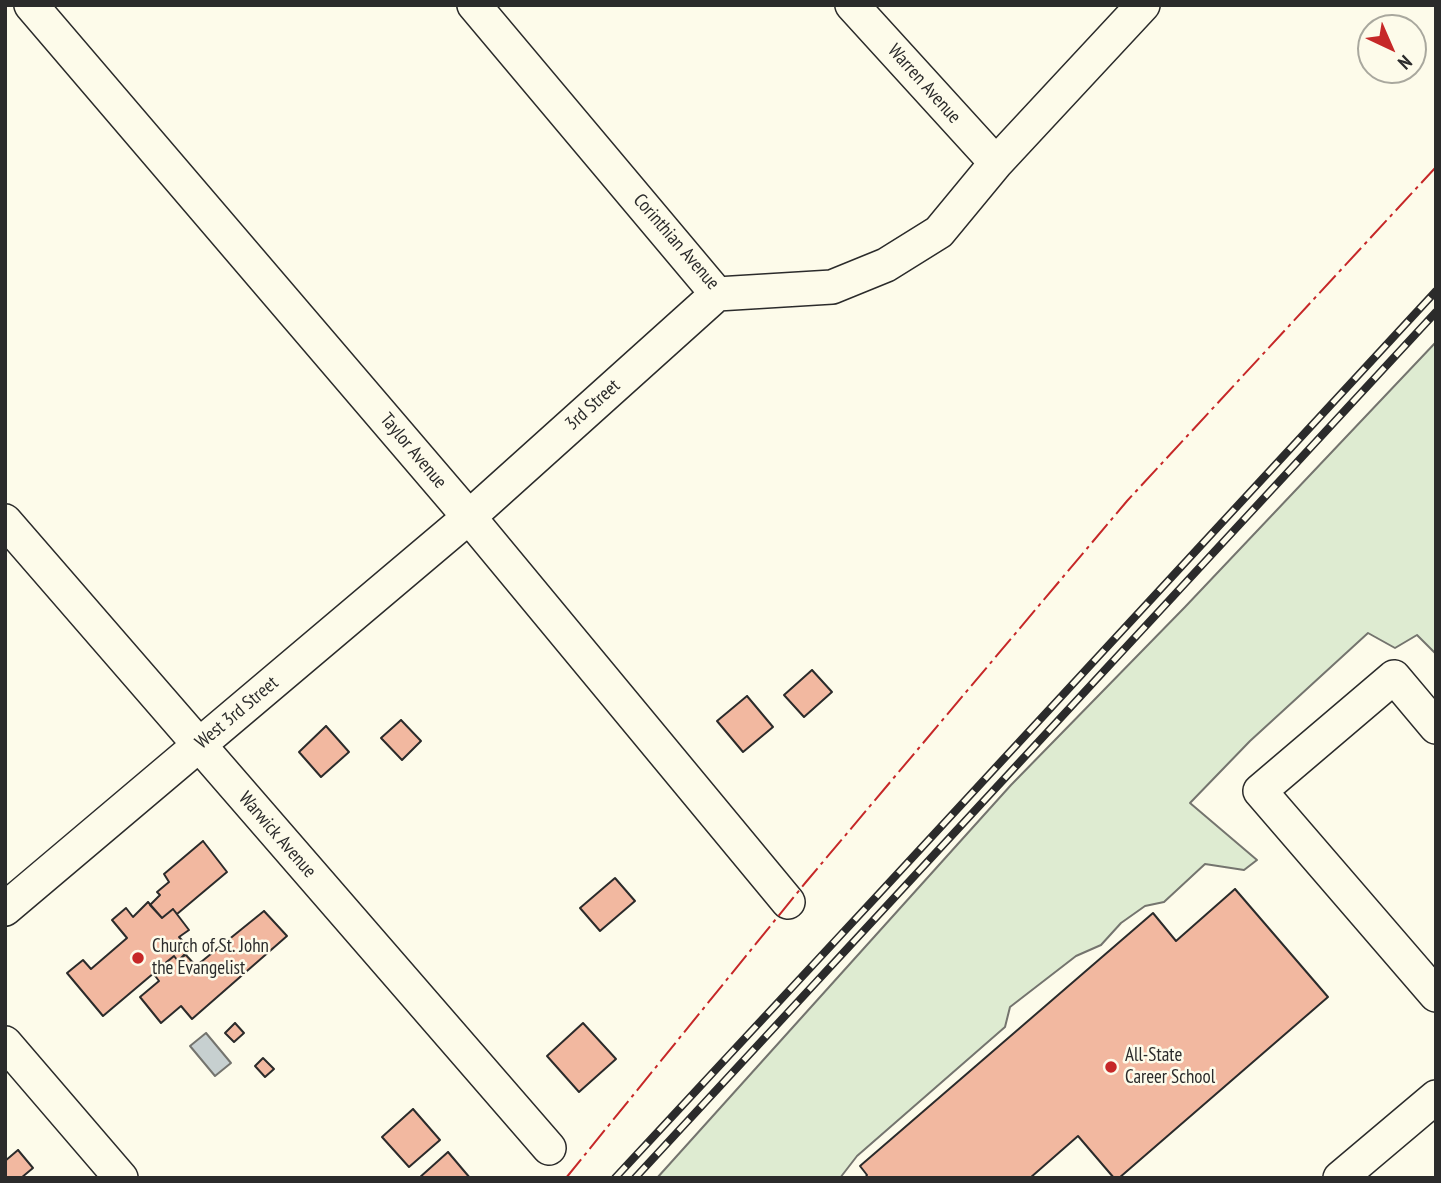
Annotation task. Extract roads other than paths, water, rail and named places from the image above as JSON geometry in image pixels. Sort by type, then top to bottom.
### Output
[{"type":"street","name":"Taylor Avenue","points":[[31,5],[470,517],[788,902]]},
{"type":"street","name":"Corinthian Avenue","points":[[474,5],[717,294],[832,286],[886,265],[939,232],[996,163],[1143,5]]},
{"type":"street","name":"Warren Avenue","points":[[852,5],[996,163]]},
{"type":"street","name":"3rd Street","points":[[470,517],[717,294]]},
{"type":"street","name":"West 3rd Street","points":[[5,909],[470,517]]},
{"type":"street","name":"Warwick Avenue","points":[[5,521],[549,1148]]},
{"type":"street","points":[[1436,727],[1394,677],[1259,791],[1436,995]]},
{"type":"street","points":[[5,1043],[121,1178]]},
{"type":"street","points":[[1340,1178],[1436,1097]]},
{"type":"railway","points":[[615,1178],[1436,291]]},
{"type":"railway","points":[[635,1178],[1436,312]]},
{"type":"place","name":"Church of St. John the Evangelist","points":[[138,958]]},
{"type":"place","name":"All-State Career School","points":[[1111,1067]]}]
